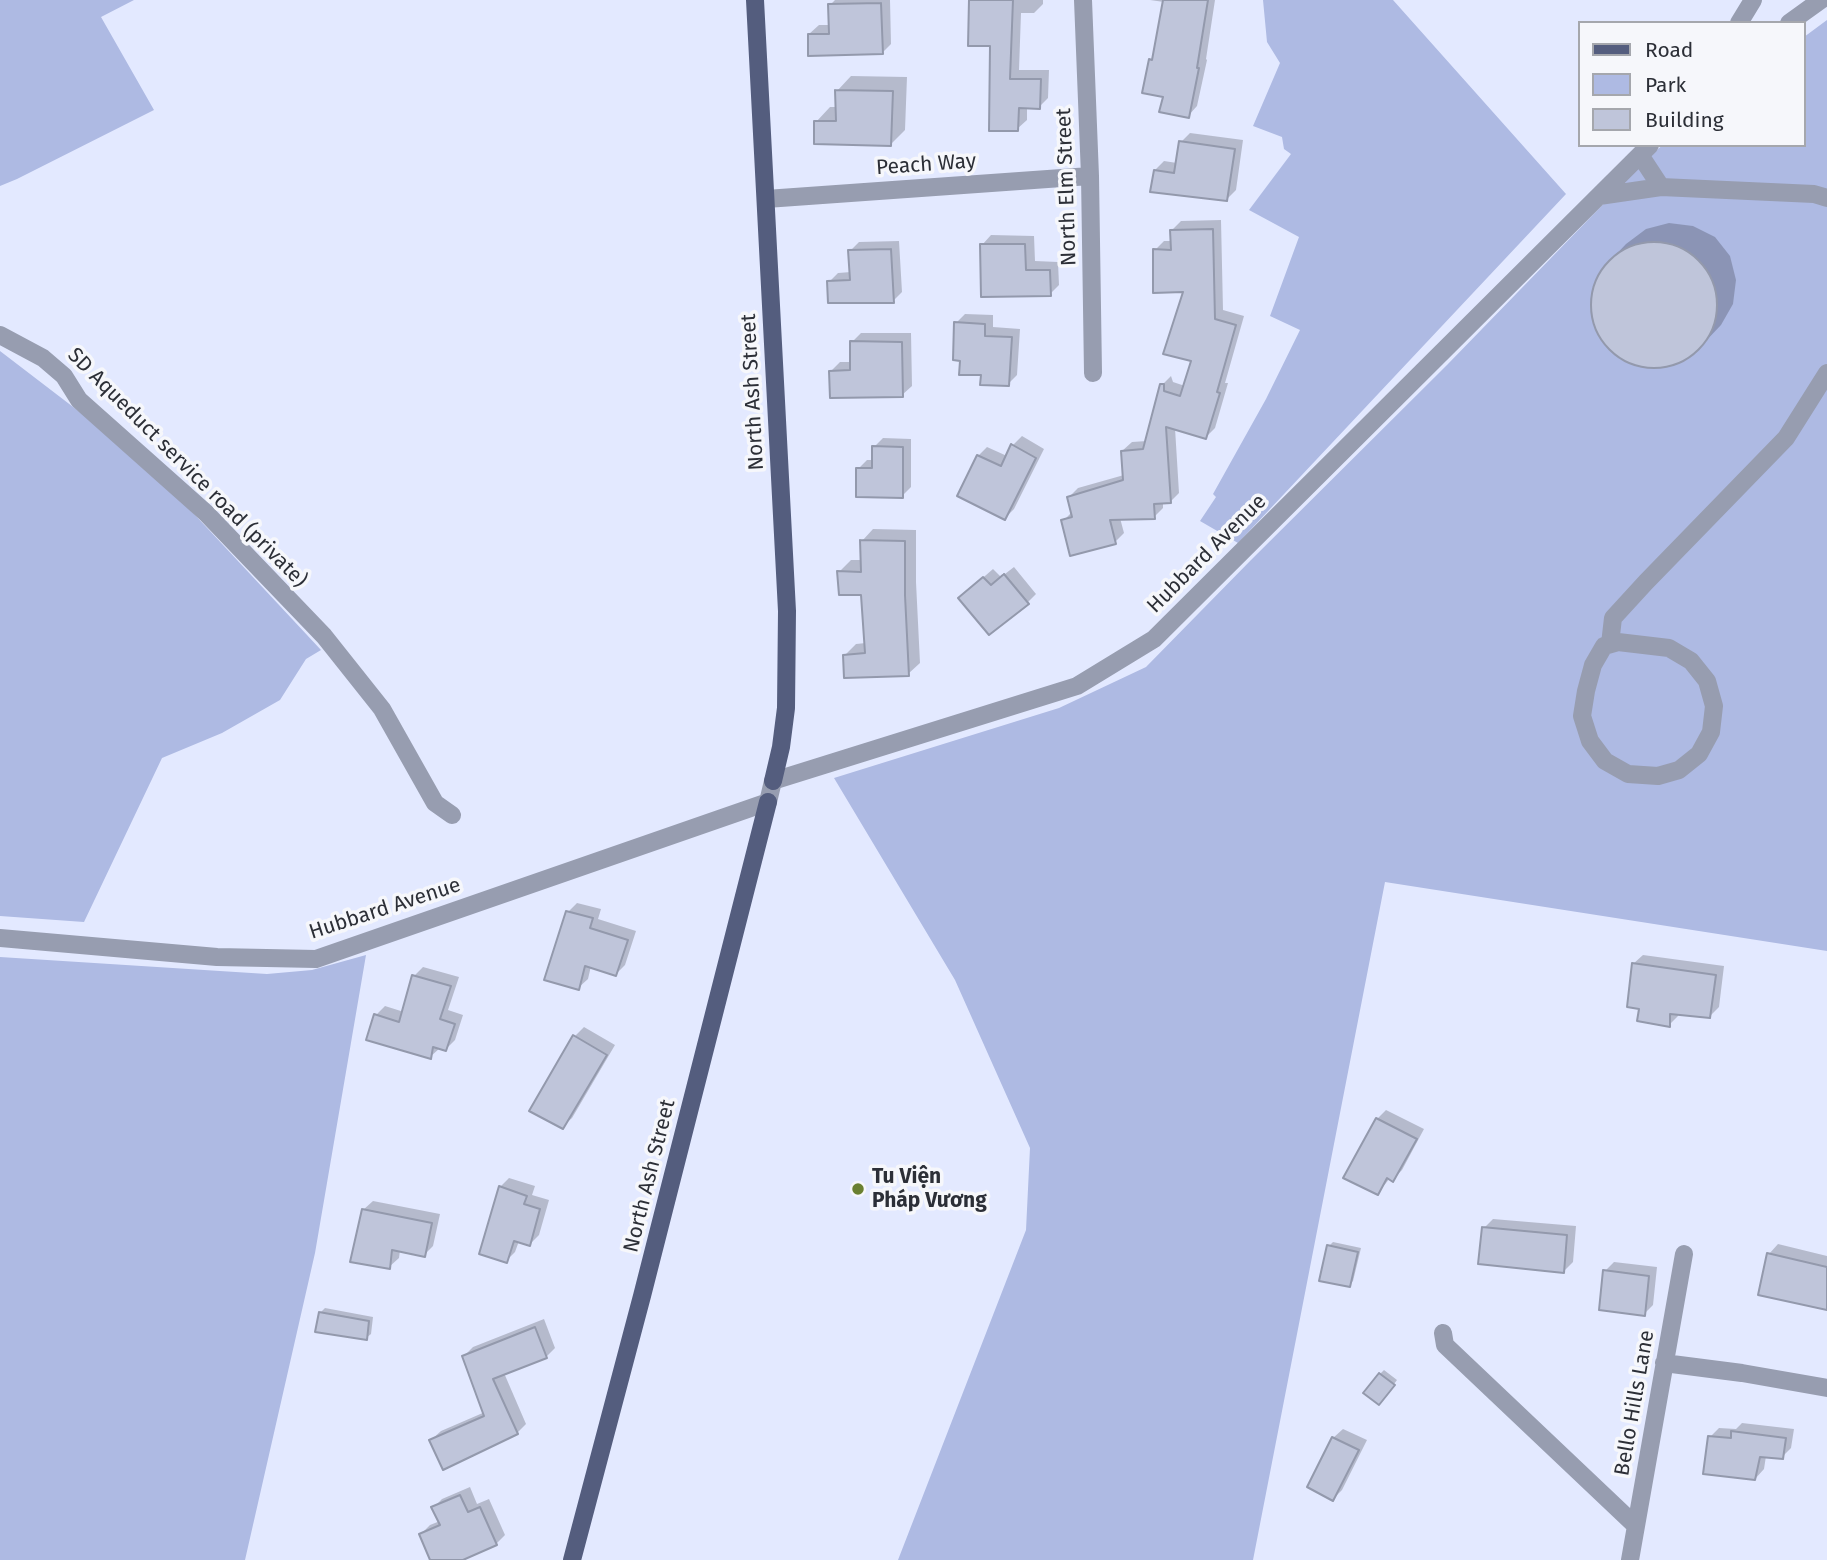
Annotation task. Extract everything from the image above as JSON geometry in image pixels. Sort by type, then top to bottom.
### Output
[{"type":"main road","name":"North Ash Street","points":[[755,0],[787,611],[786,708],[781,747],[772,781]]},
{"type":"main road","name":"North Ash Street","points":[[572,1560],[768,802]]},
{"type":"street","name":"North Elm Street","points":[[1083,0],[1090,176],[1093,373]]},
{"type":"street","points":[[1740,21],[1753,0]]},
{"type":"street","points":[[1792,21],[1821,0]]},
{"type":"street","points":[[1645,150],[1661,187]]},
{"type":"street","name":"Hubbard Avenue","points":[[772,781],[1077,685],[1154,639],[1645,150]]},
{"type":"street","name":"Peach Way","points":[[766,199],[1090,176]]},
{"type":"street","points":[[1599,196],[1661,187],[1814,194],[1827,198]]},
{"type":"street","name":"SD Aqueduct service road (private)","points":[[0,335],[43,358],[64,376],[79,400],[206,513],[324,636],[382,709],[435,803],[452,815]]},
{"type":"street","points":[[1610,644],[1613,618],[1786,438],[1827,373]]},
{"type":"street","points":[[1618,642],[1669,648],[1691,661],[1707,681],[1714,706],[1712,732],[1699,754],[1679,770],[1658,776],[1628,774],[1605,761],[1590,741],[1582,716],[1583,704],[1593,665],[1604,646],[1610,644],[1618,642]]},
{"type":"street","points":[[768,802],[772,781]]},
{"type":"street","name":"Hubbard Avenue","points":[[0,939],[217,957],[316,959],[768,802]]},
{"type":"street","name":"Bello Hills Lane","points":[[1630,1560],[1685,1254]]},
{"type":"street","points":[[1443,1333],[1445,1345],[1636,1526]]},
{"type":"street","points":[[1664,1363],[1827,1388]]},
{"type":"green space","points":[[0,0],[134,0],[101,17],[154,110],[0,186]]},
{"type":"green space","points":[[1263,0],[1393,0],[1566,194],[1238,543],[1200,521],[1216,497],[1213,494],[1266,399],[1300,330],[1270,316],[1299,237],[1249,210],[1291,154],[1284,149],[1282,137],[1253,126],[1280,63],[1267,42]]},
{"type":"green space","points":[[1827,20],[1827,951],[1385,882],[1253,1560],[898,1560],[1026,1230],[1030,1148],[955,980],[834,778],[1059,708],[1146,667],[1447,365],[1654,152],[1660,147],[1806,147],[1806,36]]},
{"type":"green space","points":[[0,351],[98,426],[168,486],[321,650],[306,659],[280,700],[222,733],[162,758],[84,922],[0,916]]},
{"type":"green space","points":[[366,955],[315,1253],[245,1560],[0,1560],[0,957],[267,974],[312,970]]},
{"type":"building","points":[[969,0],[1013,0],[1010,79],[1041,79],[1040,109],[1019,108],[1018,131],[989,131],[990,46],[968,46]]},
{"type":"building","points":[[1163,0],[1208,0],[1189,118],[1159,112],[1163,97],[1142,93],[1149,59],[1152,60]]},
{"type":"building","points":[[881,3],[883,54],[808,56],[808,34],[829,34],[828,4]]},
{"type":"building","points":[[835,90],[893,91],[891,146],[814,144],[814,121],[836,121]]},
{"type":"building","points":[[1179,141],[1235,149],[1227,201],[1150,192],[1154,170],[1174,173]]},
{"type":"building","points":[[1213,229],[1215,319],[1236,325],[1206,439],[1166,427],[1171,503],[1154,504],[1155,519],[1110,520],[1116,544],[1070,556],[1061,520],[1072,517],[1067,497],[1123,480],[1121,451],[1143,449],[1160,384],[1164,384],[1164,391],[1180,396],[1191,361],[1163,354],[1183,292],[1153,293],[1153,249],[1171,250],[1170,230]]},
{"type":"building","points":[[1654,242],[1678,247],[1699,260],[1712,281],[1717,305],[1712,329],[1699,350],[1678,363],[1654,368],[1630,363],[1609,350],[1596,329],[1591,305],[1596,281],[1609,260],[1630,247]]},
{"type":"building","points":[[980,244],[1025,244],[1026,270],[1050,270],[1051,296],[981,297]]},
{"type":"building","points":[[891,249],[894,303],[828,303],[827,281],[850,280],[848,250]]},
{"type":"building","points":[[954,322],[985,324],[985,336],[1012,337],[1009,386],[980,385],[981,375],[959,375],[960,361],[953,360]]},
{"type":"building","points":[[850,341],[902,342],[903,397],[830,398],[829,371],[850,370]]},
{"type":"building","points":[[1011,444],[1036,458],[1005,520],[957,496],[977,455],[1001,466]]},
{"type":"building","points":[[872,446],[903,447],[903,498],[856,497],[856,468],[872,468]]},
{"type":"building","points":[[860,540],[905,541],[909,676],[844,678],[843,655],[865,653],[861,595],[839,595],[837,571],[861,572]]},
{"type":"building","points":[[1004,574],[1029,604],[989,635],[958,598],[983,577],[991,585]]},
{"type":"building","points":[[566,911],[593,918],[590,928],[628,940],[616,976],[585,966],[579,990],[544,980]]},
{"type":"building","points":[[1632,963],[1716,975],[1710,1018],[1670,1014],[1670,1027],[1637,1021],[1639,1009],[1627,1007]]},
{"type":"building","points":[[412,975],[451,986],[440,1019],[455,1024],[446,1051],[433,1047],[431,1059],[366,1040],[374,1014],[399,1022]]},
{"type":"building","points":[[573,1035],[607,1055],[563,1129],[529,1111]]},
{"type":"building","points":[[1376,1118],[1417,1139],[1393,1182],[1387,1178],[1378,1195],[1343,1178]]},
{"type":"building","points":[[499,1186],[527,1196],[524,1204],[540,1209],[530,1246],[514,1241],[507,1263],[479,1254]]},
{"type":"building","points":[[362,1209],[432,1223],[425,1257],[392,1250],[390,1269],[350,1262]]},
{"type":"building","points":[[1482,1227],[1567,1235],[1564,1273],[1478,1264]]},
{"type":"building","points":[[1327,1245],[1358,1252],[1350,1287],[1319,1281]]},
{"type":"building","points":[[1767,1253],[1827,1267],[1827,1310],[1758,1295]]},
{"type":"building","points":[[1603,1270],[1649,1276],[1645,1316],[1599,1310]]},
{"type":"building","points":[[319,1312],[369,1321],[367,1340],[315,1332]]},
{"type":"building","points":[[535,1327],[547,1358],[493,1379],[518,1434],[443,1470],[429,1440],[484,1416],[462,1356]]},
{"type":"building","points":[[1379,1373],[1395,1385],[1379,1405],[1363,1393]]},
{"type":"building","points":[[1731,1431],[1786,1438],[1783,1459],[1760,1457],[1755,1480],[1703,1474],[1708,1436],[1731,1438]]},
{"type":"building","points":[[1332,1437],[1359,1450],[1333,1501],[1307,1487]]},
{"type":"building","points":[[460,1495],[468,1512],[480,1507],[497,1545],[463,1560],[430,1560],[419,1534],[440,1525],[431,1507]]},
{"type":"place","name":"Tu Viện Pháp Vương","points":[[858,1189]]}]
